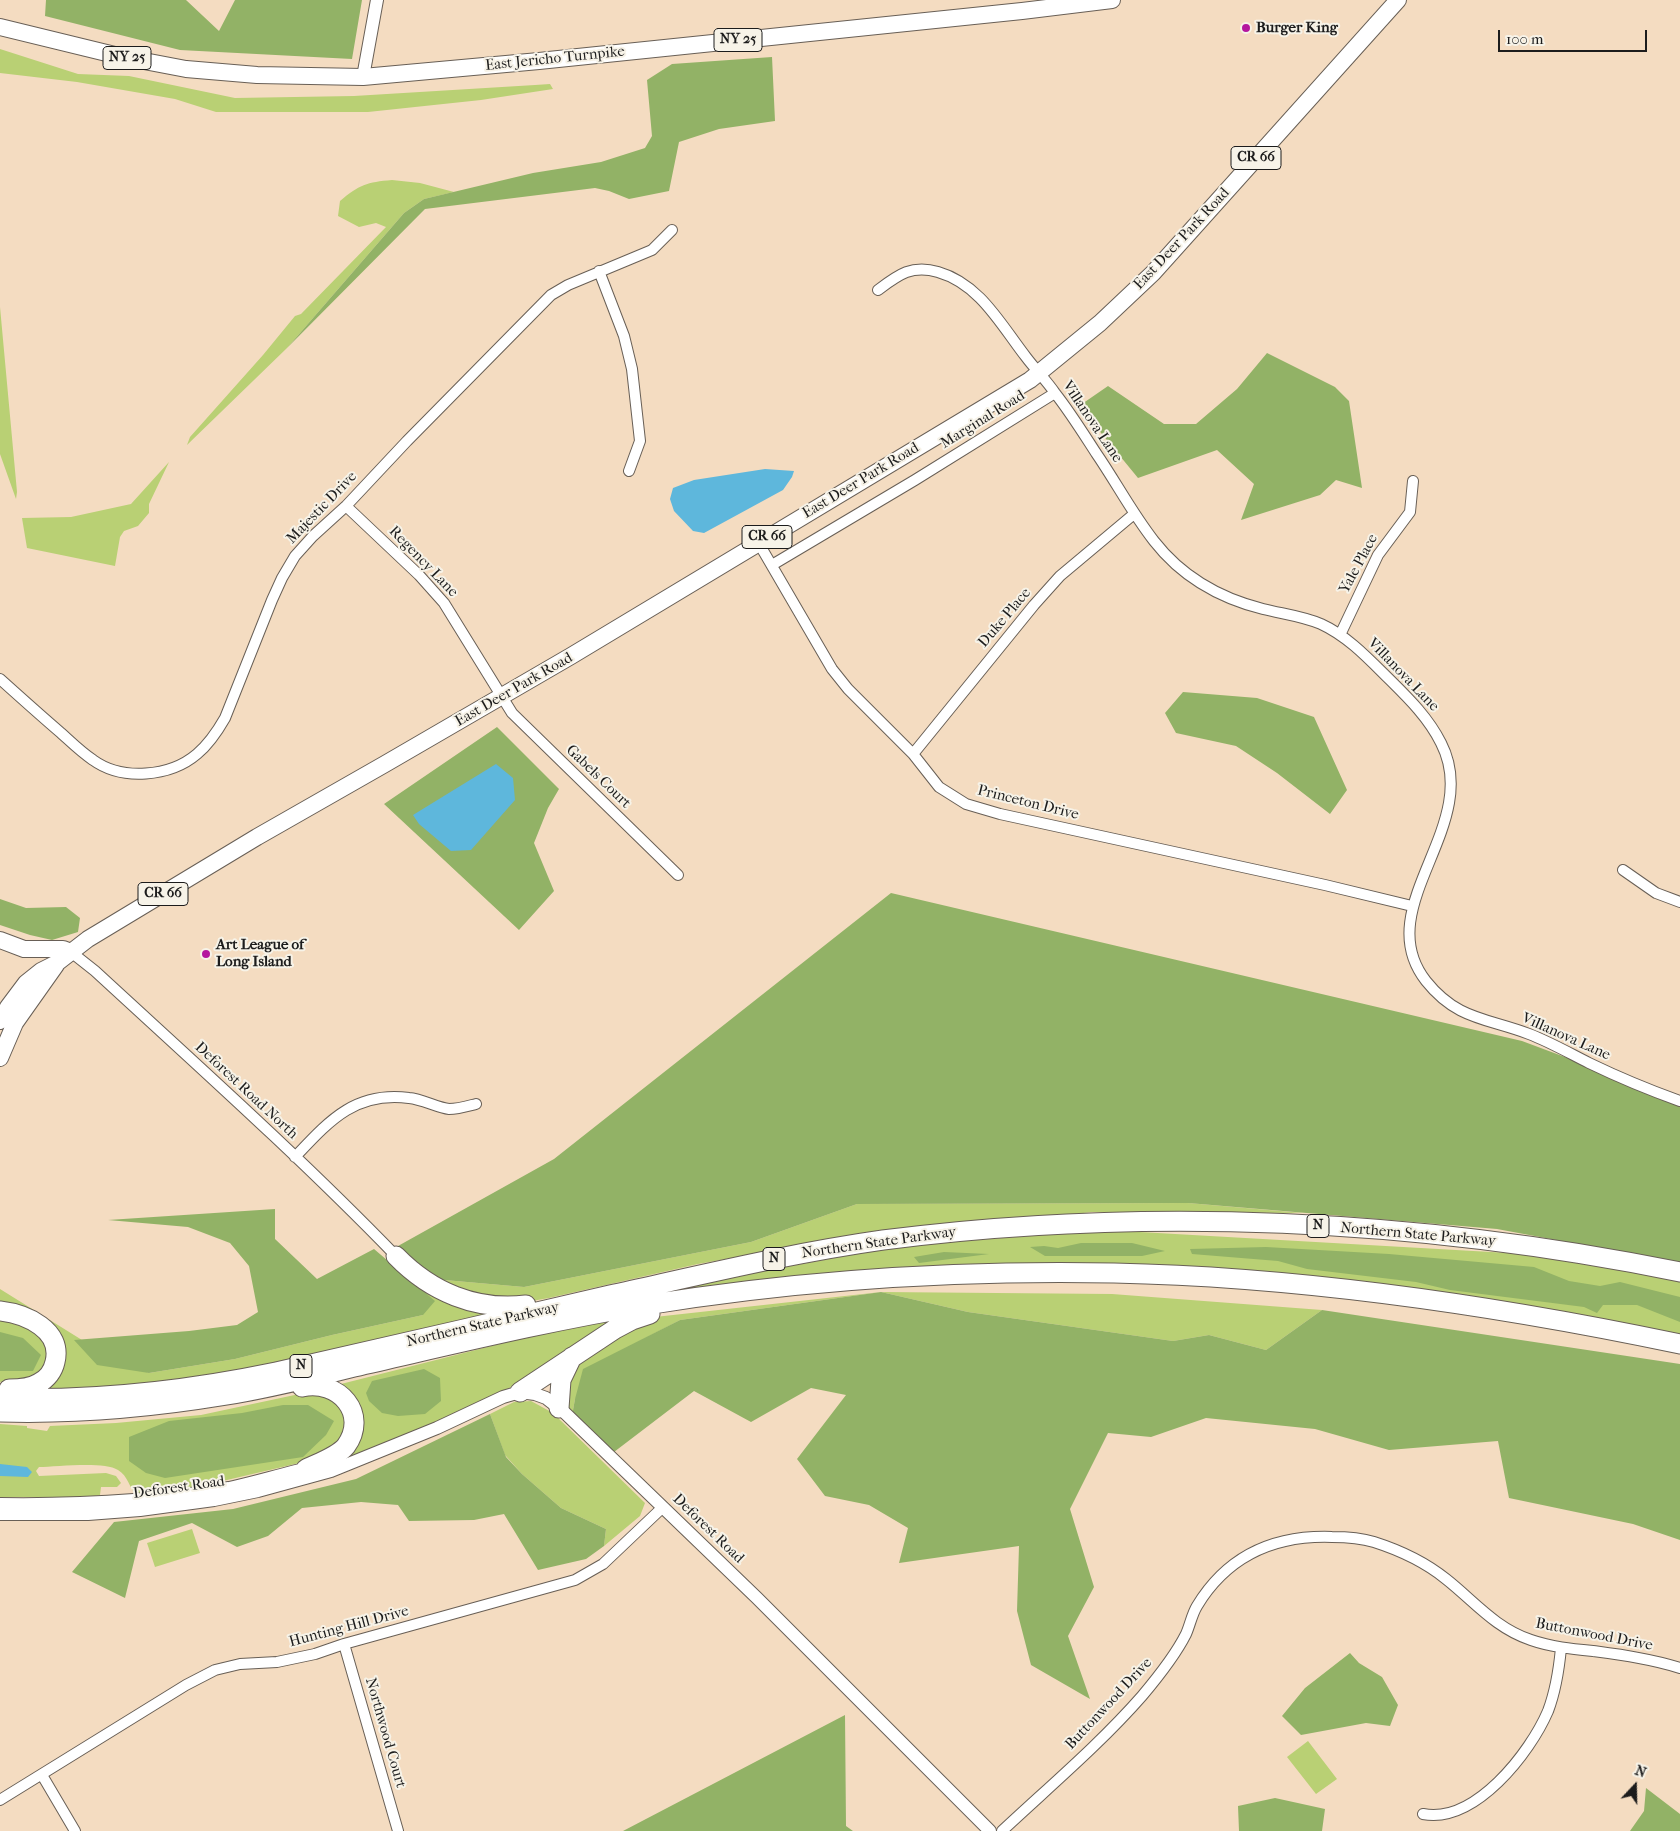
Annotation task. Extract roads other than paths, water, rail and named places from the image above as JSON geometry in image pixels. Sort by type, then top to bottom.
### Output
[{"type":"highway","name":"Northern State Parkway","points":[[0,1398],[111,1396],[211,1384],[276,1372],[744,1265],[881,1241],[989,1228],[1106,1222],[1243,1222],[1349,1228],[1420,1234],[1566,1252],[1680,1272]]},
{"type":"highway","points":[[396,1256],[411,1270],[439,1289],[461,1299],[484,1305],[516,1307],[597,1298]]},
{"type":"highway","name":"Northern State Parkway","points":[[0,1412],[116,1408],[224,1396],[574,1318],[756,1290],[871,1279],[1006,1273],[1113,1273],[1204,1277],[1293,1284],[1402,1296],[1554,1320],[1680,1344]]},
{"type":"highway","points":[[520,1392],[614,1329],[643,1315],[707,1304],[756,1290]]},
{"type":"highway","points":[[0,1311],[25,1317],[42,1327],[53,1338],[56,1351],[56,1358],[52,1369],[40,1383],[0,1390]]},
{"type":"highway","points":[[559,1408],[561,1380],[572,1356]]},
{"type":"highway","points":[[224,1396],[283,1392],[313,1386],[331,1389],[344,1397],[353,1421],[352,1433],[348,1442],[335,1455],[306,1469]]},
{"type":"main road","name":"East Jericho Turnpike","points":[[0,27],[123,58],[186,69],[256,75],[363,77],[530,62],[1022,6],[1112,0]]},
{"type":"main road","name":"East Deer Park Road","points":[[0,1021],[26,983],[41,970],[57,963],[88,939],[257,837],[501,697],[1039,373],[1100,323],[1153,273],[1398,0]]},
{"type":"main road","points":[[2,940],[24,949],[63,949],[71,952]]},
{"type":"main road","name":"East Deer Park Road","points":[[0,1058],[15,1023],[57,963]]},
{"type":"street","points":[[363,77],[377,0]]},
{"type":"street","name":"Majestic Drive","points":[[0,680],[94,761],[112,770],[151,774],[174,767],[196,756],[212,740],[225,718],[282,578],[312,536],[346,506],[407,441],[546,300],[568,285],[652,250],[672,230]]},
{"type":"street","name":"Villanova Lane","points":[[878,290],[900,274],[911,270],[926,269],[940,272],[962,282],[983,299],[1055,393],[1097,453],[1134,514],[1156,544],[1178,568],[1204,587],[1233,600],[1260,609],[1305,618],[1323,625],[1340,635],[1363,653],[1419,709],[1433,728],[1444,748],[1450,770],[1451,791],[1449,809],[1412,906],[1409,923],[1414,959],[1423,977],[1436,993],[1452,1006],[1469,1016],[1528,1034],[1623,1079],[1680,1101]]},
{"type":"street","points":[[599,271],[624,336],[632,369],[640,441],[629,471]]},
{"type":"street","name":"Marginal Road","points":[[772,565],[915,480],[1055,393]]},
{"type":"street","name":"Yale Place","points":[[1340,635],[1378,555],[1410,512],[1413,497],[1413,481]]},
{"type":"street","name":"Regency Lane","points":[[346,506],[418,575],[444,603],[501,697]]},
{"type":"street","name":"Duke Place","points":[[913,754],[1054,583],[1134,514]]},
{"type":"street","name":"Princeton Drive","points":[[758,542],[832,668],[848,689],[913,754],[939,787],[966,804],[1010,816],[1412,906]]},
{"type":"street","name":"Gabels Court","points":[[501,697],[512,713],[557,759],[678,875]]},
{"type":"street","points":[[1623,870],[1656,893],[1680,902]]},
{"type":"street","name":"Deforest Road North","points":[[71,952],[109,984],[295,1157],[396,1256]]},
{"type":"street","points":[[295,1157],[326,1124],[364,1100],[388,1096],[409,1098],[449,1109],[476,1104]]},
{"type":"street","name":"Deforest Road","points":[[0,1514],[88,1514],[140,1510],[208,1501],[258,1491],[331,1471],[418,1436],[503,1397],[520,1392],[540,1396],[559,1408],[757,1598],[990,1831]]},
{"type":"street","name":"Deforest Road","points":[[0,1504],[90,1504],[175,1496],[229,1488],[306,1469],[357,1459]]},
{"type":"street","name":"Hunting Hill Drive","points":[[0,1800],[215,1670],[240,1664],[277,1662],[315,1654],[344,1644],[575,1580],[603,1564],[662,1508]]},
{"type":"street","name":"Buttonwood Drive","points":[[1002,1831],[1101,1738],[1160,1675],[1186,1635],[1196,1607],[1212,1586],[1243,1557],[1262,1546],[1286,1540],[1314,1536],[1344,1537],[1373,1542],[1398,1551],[1424,1564],[1445,1578],[1486,1615],[1506,1629],[1530,1640],[1561,1648],[1638,1658],[1680,1668]]},
{"type":"street","name":"Northwood Court","points":[[344,1644],[398,1831]]},
{"type":"street","points":[[1424,1814],[1434,1816],[1456,1812],[1497,1784],[1515,1764],[1548,1712],[1558,1680],[1561,1648]]},
{"type":"street","points":[[42,1775],[75,1831]]},
{"type":"water","points":[[765,469],[794,471],[783,490],[704,533],[693,531],[674,511],[670,499],[673,488],[694,480]]},
{"type":"water","points":[[496,764],[513,778],[515,800],[471,850],[451,851],[419,824],[413,815]]},
{"type":"water","points":[[0,1464],[27,1467],[32,1472],[28,1477],[0,1476]]},
{"type":"place","name":"Burger King","points":[[1246,28]]},
{"type":"place","name":"Art League of Long Island","points":[[206,954]]}]
